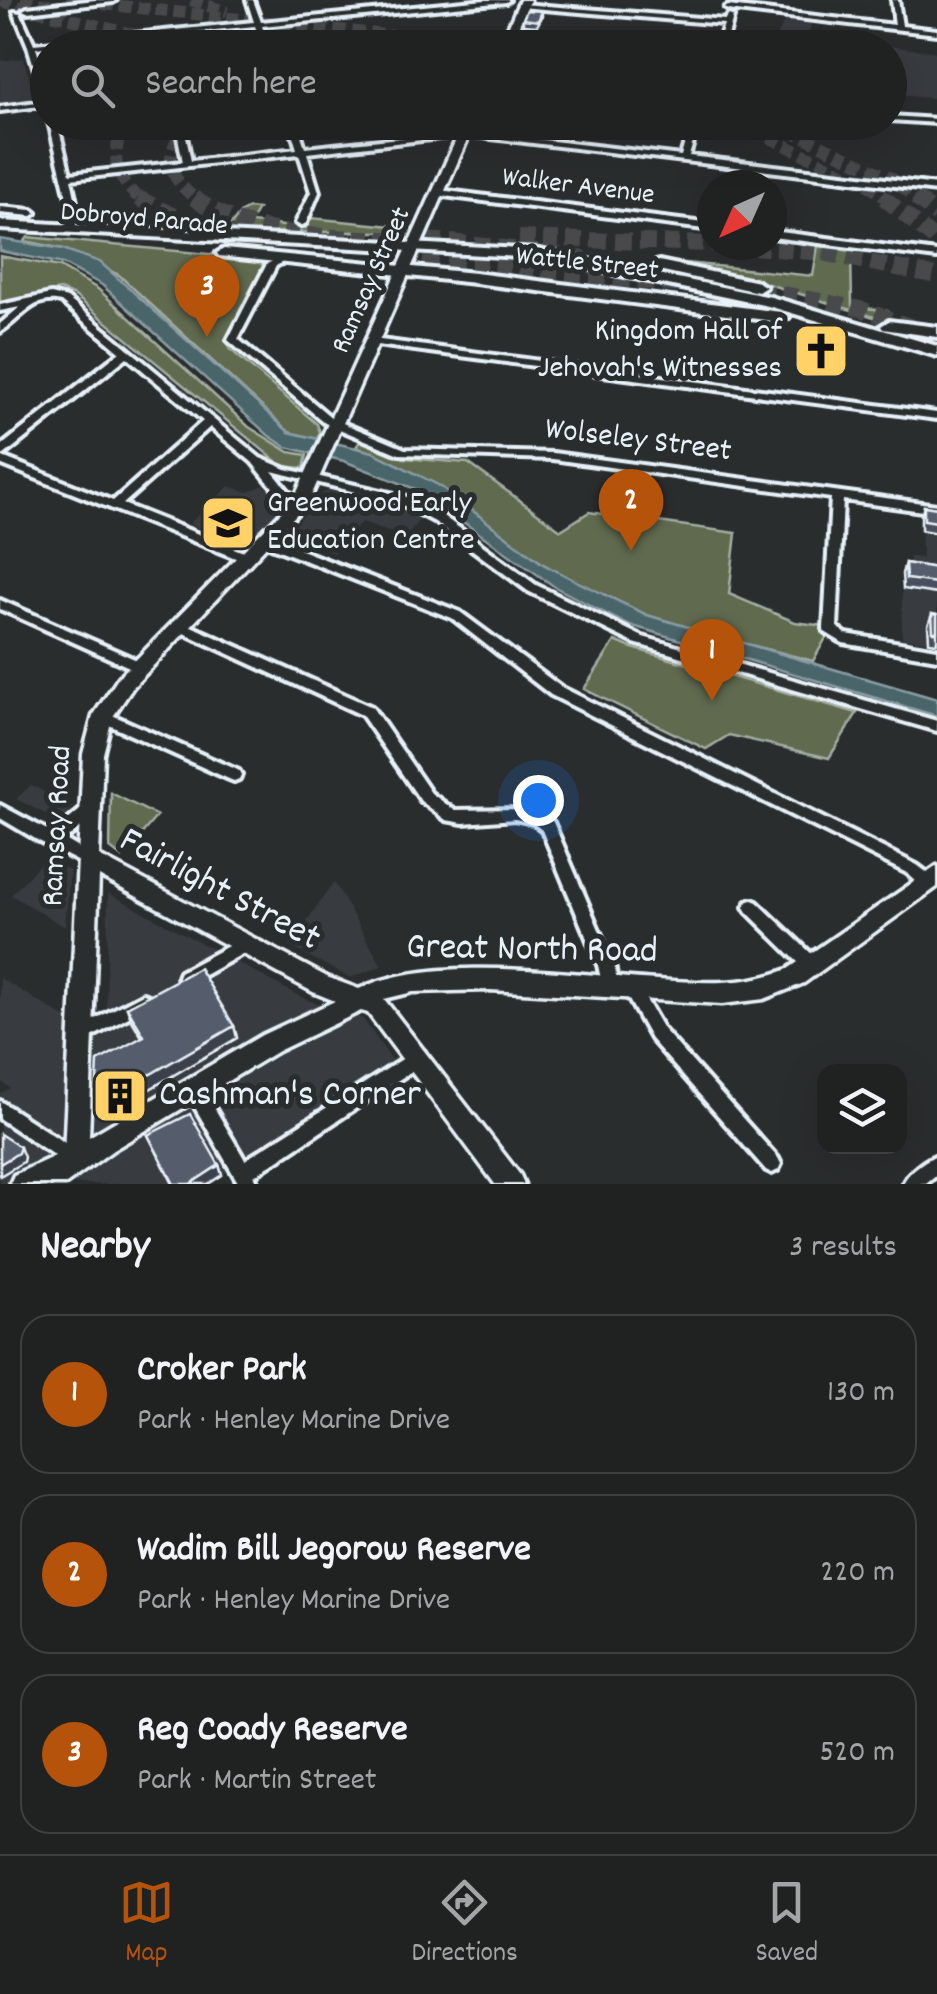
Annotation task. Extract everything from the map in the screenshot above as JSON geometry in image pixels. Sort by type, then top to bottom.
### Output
[{"type":"highway","name":"Dobroyd Parade","points":[[0,230],[239,241]]},
{"type":"highway","points":[[67,233],[402,264]]},
{"type":"highway","name":"Dobroyd Parade","points":[[67,233],[284,258]]},
{"type":"highway","points":[[181,237],[356,236]]},
{"type":"highway","name":"Wattle Street","points":[[239,241],[598,256],[690,271],[873,322],[937,348]]},
{"type":"highway","points":[[415,247],[448,268],[475,278]]},
{"type":"highway","name":"Wattle Street","points":[[498,250],[587,262],[771,302],[937,348]]},
{"type":"highway","points":[[473,255],[623,277],[809,321]]},
{"type":"highway","name":"Wattle Street","points":[[284,258],[402,264],[475,278],[809,321],[937,360]]},
{"type":"highway","points":[[623,265],[771,302]]},
{"type":"highway","points":[[873,322],[937,332]]},
{"type":"main road","points":[[511,30],[524,3]]},
{"type":"main road","name":"Ramsay Street","points":[[328,441],[373,342],[402,264],[415,247],[463,140]]},
{"type":"main road","name":"Ramsay Road","points":[[76,1160],[92,754],[103,716],[141,666],[300,501],[328,441]]},
{"type":"main road","name":"Fairlight Street","points":[[88,860],[387,1016],[511,1184]]},
{"type":"main road","name":"Great North Road","points":[[46,1184],[76,1160],[193,1088],[355,998],[384,988],[428,981],[746,993],[781,984],[812,965],[932,878]]},
{"type":"main road","name":"Great North Road","points":[[23,1184],[76,1160]]},
{"type":"street","points":[[30,40],[18,11],[113,0]]},
{"type":"street","points":[[250,0],[260,30]]},
{"type":"street","points":[[196,30],[506,0]]},
{"type":"street","points":[[619,13],[623,0]]},
{"type":"street","points":[[896,0],[898,27]]},
{"type":"street","points":[[524,3],[729,22]]},
{"type":"street","points":[[727,30],[727,4],[937,32]]},
{"type":"street","points":[[0,109],[30,105]]},
{"type":"street","points":[[907,119],[937,121]]},
{"type":"street","points":[[58,140],[72,202],[80,215],[67,233]]},
{"type":"street","points":[[183,140],[187,163]]},
{"type":"street","points":[[299,140],[315,192],[301,223]]},
{"type":"street","points":[[67,177],[377,140]]},
{"type":"street","points":[[554,140],[937,188]]},
{"type":"street","points":[[684,158],[690,140]]},
{"type":"street","name":"Walker Avenue","points":[[439,193],[697,225]]},
{"type":"street","name":"Dobroyd Parade","points":[[0,210],[32,213]]},
{"type":"street","points":[[787,236],[937,255]]},
{"type":"street","points":[[284,258],[272,264],[270,276],[233,340],[328,441]]},
{"type":"street","points":[[0,308],[59,298],[256,460],[288,498],[300,501]]},
{"type":"street","points":[[0,329],[32,301]]},
{"type":"street","points":[[373,342],[937,416]]},
{"type":"street","points":[[0,453],[127,352]]},
{"type":"street","points":[[114,506],[210,421]]},
{"type":"street","name":"Wolseley Street","points":[[328,441],[408,454],[553,456],[937,509]]},
{"type":"street","points":[[0,460],[247,558]]},
{"type":"street","points":[[256,460],[274,470],[376,491],[419,507],[532,588],[638,640],[937,726]]},
{"type":"street","points":[[837,496],[830,629],[836,636],[937,654]]},
{"type":"street","points":[[265,540],[456,615],[489,635],[556,691],[932,878]]},
{"type":"street","points":[[0,604],[141,666]]},
{"type":"street","points":[[180,626],[367,711],[426,797],[451,816],[519,814],[540,818],[548,826],[620,988],[772,1164]]},
{"type":"street","points":[[103,716],[234,775]]},
{"type":"street","points":[[44,837],[66,831],[91,809]]},
{"type":"street","name":"Fairlight Street","points":[[0,811],[88,860]]},
{"type":"street","points":[[752,907],[812,965]]},
{"type":"street","points":[[175,983],[245,944]]},
{"type":"street","points":[[82,1034],[158,993]]},
{"type":"street","points":[[193,1088],[245,1178],[418,1057]]},
{"type":"street","points":[[0,1109],[76,1160]]},
{"type":"street","points":[[912,1184],[937,1164]]},
{"type":"shaded area","points":[[786,18],[812,21],[810,30],[780,30]]},
{"type":"shaded area","points":[[907,48],[937,52],[937,99],[907,96]]},
{"type":"shaded area","points":[[24,58],[30,101],[0,105],[0,61]]},
{"type":"shaded area","name":"Greenwood Early Education Centre","points":[[264,485],[282,506],[244,545],[189,524],[229,486],[248,492]]},
{"type":"shaded area","points":[[322,493],[382,501],[422,517],[405,537],[362,522],[333,553],[287,535]]},
{"type":"shaded area","points":[[921,517],[937,519],[937,643],[902,638],[902,572],[910,572],[910,557],[922,558]]},
{"type":"shaded area","points":[[31,785],[73,807],[61,822],[16,799]]},
{"type":"shaded area","points":[[47,856],[70,871],[65,927],[11,895]]},
{"type":"shaded area","points":[[334,882],[382,966],[350,978],[289,946]]},
{"type":"shaded area","points":[[108,893],[305,999],[363,1019],[395,1065],[208,1184],[0,1184],[0,1094],[10,1088],[0,1081],[0,978],[66,1018],[106,1032]]},
{"type":"green space","points":[[249,208],[258,209],[250,223],[306,228],[311,218],[412,228],[413,232],[225,232]]},
{"type":"green space","points":[[28,237],[273,260],[226,340],[231,350],[317,424],[320,432],[316,441],[289,432],[119,275],[63,249],[25,241]]},
{"type":"green space","points":[[818,246],[851,251],[852,306],[888,311],[887,321],[752,279],[666,261],[813,276]]},
{"type":"green space","points":[[0,256],[60,267],[98,289],[249,427],[289,452],[307,455],[304,468],[282,466],[75,296],[60,290],[0,303]]},
{"type":"green space","points":[[360,441],[404,458],[468,463],[561,530],[589,512],[736,533],[729,594],[795,622],[832,627],[813,661],[638,612],[572,582],[430,483],[356,447]]},
{"type":"green space","points":[[615,641],[857,713],[829,758],[729,735],[706,749],[584,689]]},
{"type":"green space","points":[[111,793],[157,816],[122,857],[110,848]]},
{"type":"water","points":[[0,239],[63,249],[100,262],[289,432],[373,452],[440,486],[543,564],[580,583],[647,615],[937,699],[937,716],[626,624],[555,587],[418,490],[344,461],[286,447],[102,285],[63,264],[0,251]]},
{"type":"building","points":[[527,10],[542,11],[538,21],[523,19]]},
{"type":"building","points":[[807,329],[840,336],[840,348],[806,344]]},
{"type":"building","points":[[924,506],[937,508],[937,522],[924,520]]},
{"type":"building","points":[[905,563],[937,568],[937,583],[906,579]]},
{"type":"building","points":[[932,614],[937,615],[937,632],[933,632]]},
{"type":"building","points":[[199,968],[234,1026],[102,1102],[96,1100],[98,1061],[144,1036],[127,1007]]},
{"type":"building","points":[[190,1114],[219,1165],[190,1184],[174,1184],[148,1135]]},
{"type":"building","points":[[0,1134],[20,1147],[18,1153],[0,1164]]},
{"type":"tunnel","points":[[21,0],[74,10]]},
{"type":"tunnel","points":[[66,0],[340,30]]},
{"type":"tunnel","points":[[191,0],[227,12]]},
{"type":"tunnel","points":[[0,1],[115,30]]},
{"type":"tunnel","points":[[120,140],[116,155],[120,173],[140,199]]},
{"type":"tunnel","points":[[176,140],[173,172],[196,199]]},
{"type":"tunnel","points":[[774,140],[870,186],[888,200]]},
{"type":"tunnel","points":[[810,140],[891,178],[919,200]]},
{"type":"tunnel","points":[[884,198],[937,241]]},
{"type":"tunnel","points":[[916,198],[937,215]]},
{"type":"tunnel","points":[[140,199],[194,226],[242,236]]},
{"type":"tunnel","points":[[196,199],[249,224],[280,231],[440,241],[623,265]]},
{"type":"tunnel","points":[[519,238],[697,244]]},
{"type":"tunnel","points":[[787,250],[823,253],[937,276]]},
{"type":"tunnel","points":[[399,258],[789,295],[861,309],[937,336]]},
{"type":"place","name":"Reg Coady Reserve","points":[[207,337]]},
{"type":"place","name":"Kingdom Hall of Jehovah's Witnesses","points":[[821,351]]},
{"type":"place","name":"Greenwood Early Education Centre","points":[[228,523]]},
{"type":"place","name":"Wadim Bill Jegorow Reserve","points":[[631,551]]},
{"type":"place","name":"Croker Park","points":[[712,701]]},
{"type":"place","name":"Cashman's Corner","points":[[120,1096]]}]
